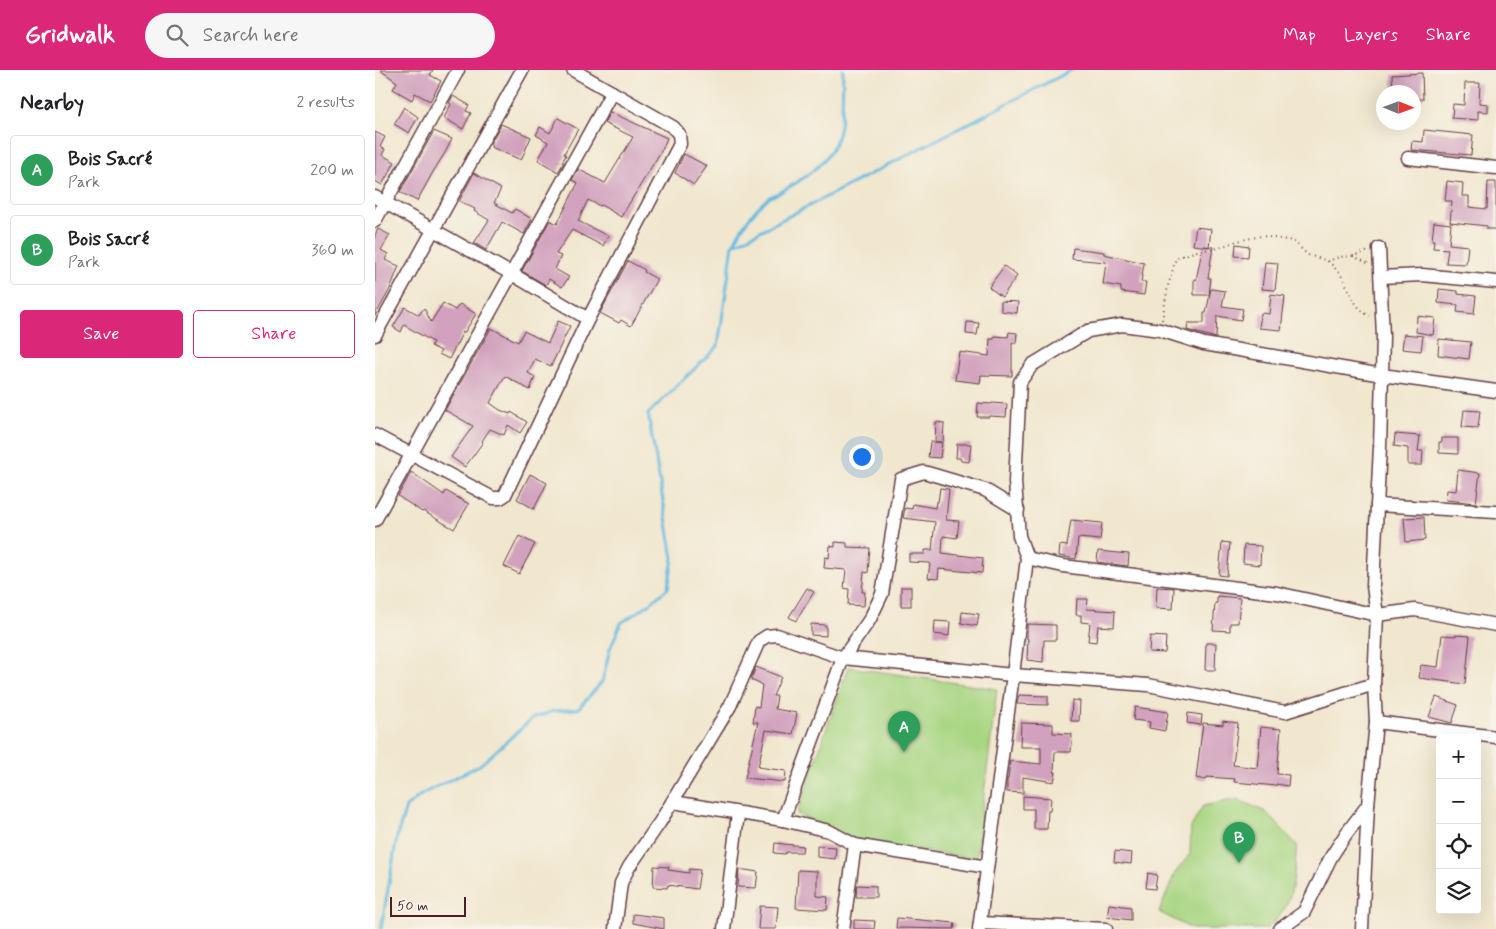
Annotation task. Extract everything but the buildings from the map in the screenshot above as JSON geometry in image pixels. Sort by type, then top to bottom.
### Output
[{"type":"street","points":[[375,221],[380,200],[458,70]]},
{"type":"street","points":[[375,335],[521,70]]},
{"type":"street","points":[[375,435],[493,498],[500,498],[505,494],[588,319],[680,144],[679,134],[673,127],[573,70]]},
{"type":"street","points":[[375,520],[612,92]]},
{"type":"street","points":[[1408,158],[1496,168]]},
{"type":"street","points":[[380,200],[588,319]]},
{"type":"street","points":[[1361,929],[1368,805],[1376,722],[1374,684],[1377,615],[1373,586],[1383,320],[1379,248]]},
{"type":"street","points":[[1381,277],[1422,275],[1496,282]]},
{"type":"street","points":[[1106,929],[979,926],[1027,558],[1019,536],[1015,482],[1020,382],[1032,366],[1088,331],[1122,326],[1160,330],[1204,344],[1382,375],[1496,391]]},
{"type":"street","points":[[783,820],[843,658],[870,619],[883,594],[901,479],[924,472],[985,490],[1018,510]]},
{"type":"street","points":[[1377,505],[1496,512]]},
{"type":"street","points":[[1027,558],[1063,566],[1277,593],[1377,615],[1415,610],[1496,626]]},
{"type":"street","points":[[615,929],[621,883],[629,867],[673,802],[730,706],[759,641],[767,636],[777,636],[843,658],[1013,676],[1148,685],[1285,712],[1374,684]]},
{"type":"street","points":[[1376,722],[1496,737]]},
{"type":"street","points":[[673,802],[783,820],[829,831],[855,845],[987,867]]},
{"type":"street","points":[[1279,929],[1304,912],[1331,857],[1345,834],[1368,805]]},
{"type":"street","points":[[724,929],[738,813]]},
{"type":"street","points":[[843,929],[855,845]]},
{"type":"path","points":[[1160,330],[1168,286],[1176,258],[1200,250],[1263,236],[1293,241],[1307,255],[1328,261],[1341,276],[1355,302],[1367,314],[1383,320]]},
{"type":"path","points":[[1328,261],[1379,248]]},
{"type":"green space","points":[[848,667],[997,689],[976,859],[849,839],[797,814]]},
{"type":"green space","points":[[1237,799],[1266,812],[1297,845],[1293,880],[1288,901],[1276,920],[1266,929],[1192,929],[1159,912],[1175,873],[1190,854],[1191,827],[1203,806]]},
{"type":"waterway","points":[[733,245],[748,220],[762,204],[808,175],[829,154],[837,138],[841,121],[843,70]]},
{"type":"waterway","points":[[381,929],[397,837],[406,807],[422,794],[480,765],[533,718],[554,711],[578,709],[602,682],[610,649],[621,623],[651,603],[668,588],[673,558],[648,414],[718,346],[733,245],[1072,70]]},
{"type":"place","name":"Bois Sacré","points":[[904,752]]},
{"type":"place","name":"Bois sacré","points":[[1239,863]]}]
